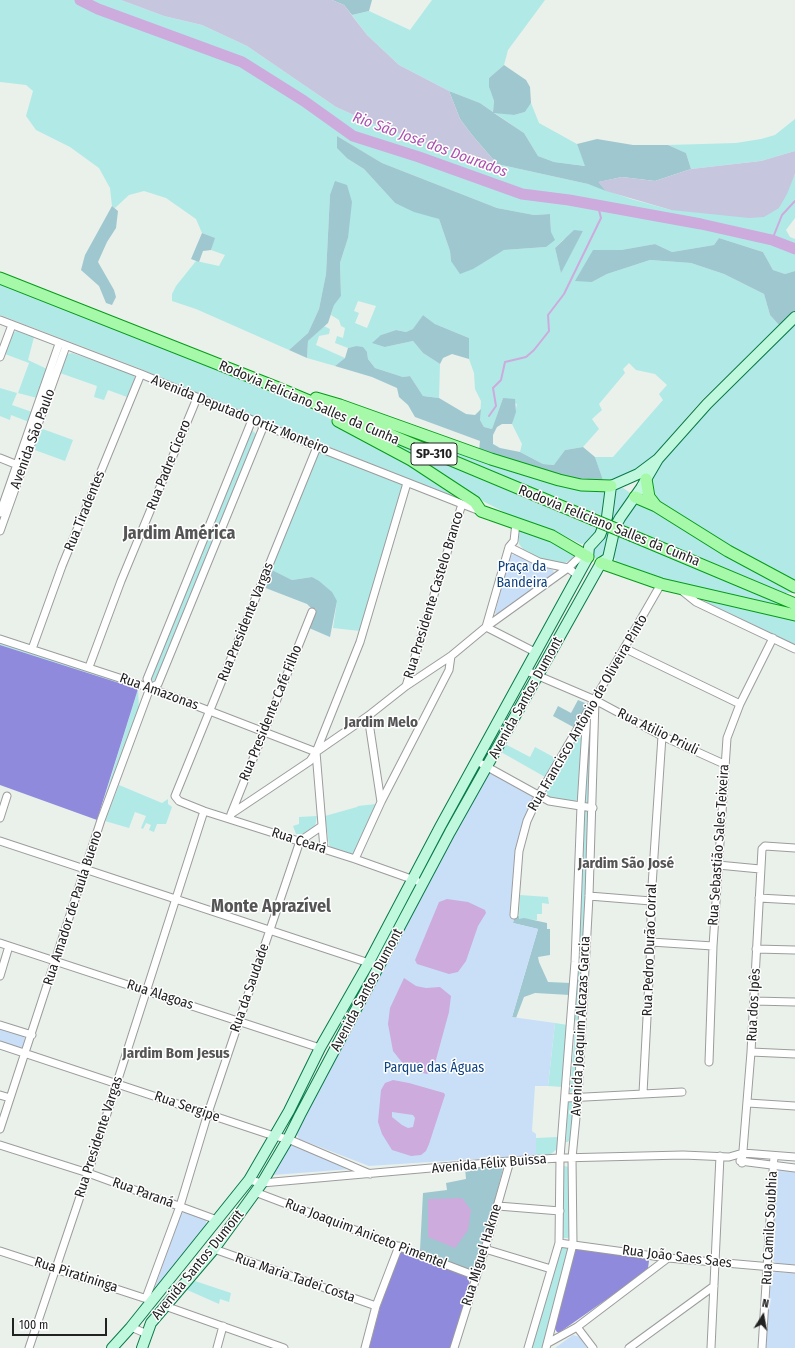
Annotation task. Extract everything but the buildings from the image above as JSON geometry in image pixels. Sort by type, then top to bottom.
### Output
[{"type":"main road","name":"Rodovia Feliciano Salles da Cunha","points":[[0,278],[276,387],[795,604]]},
{"type":"main road","points":[[276,387],[340,405],[491,459],[559,480],[581,485],[613,489]]},
{"type":"main road","points":[[276,387],[411,460],[475,502],[480,511],[552,536],[587,553]]},
{"type":"main road","points":[[646,479],[649,497],[656,506]]},
{"type":"main road","points":[[635,497],[656,506],[728,551],[795,587]]},
{"type":"main road","points":[[601,563],[661,584],[795,615]]},
{"type":"street","points":[[613,489],[638,474],[658,459],[706,404],[795,317]]},
{"type":"street","name":"Avenida Deputado Ortiz Monteiro","points":[[0,320],[141,374],[317,447],[480,511]]},
{"type":"street","points":[[0,358],[12,325]]},
{"type":"street","name":"Avenida São Paulo","points":[[0,513],[19,466],[63,345]]},
{"type":"street","name":"Rua Tiradentes","points":[[32,649],[62,566],[141,374]]},
{"type":"street","name":"Rua Padre Cicero","points":[[89,667],[121,581],[196,398]]},
{"type":"street","name":"Rua Amador de Paula Bueno","points":[[0,1129],[85,870],[150,688],[147,679],[252,420]]},
{"type":"street","name":"Rua Amador de Paula Bueno","points":[[150,688],[158,684],[264,425]]},
{"type":"street","name":"Rua Presidente Vargas","points":[[175,796],[317,447]]},
{"type":"street","points":[[0,458],[19,466]]},
{"type":"street","name":"Avenida Santos Dumont","points":[[613,489],[607,517],[600,535],[587,553],[577,575],[535,652],[527,671],[440,827],[369,962],[320,1048],[289,1111],[249,1180],[217,1220],[149,1299],[131,1327],[147,1334],[151,1323],[214,1249],[262,1183],[288,1139],[424,884],[450,832],[488,768],[601,563],[608,558],[616,527],[658,459]]},
{"type":"street","name":"Avenida São Paulo","points":[[0,531],[19,466]]},
{"type":"street","points":[[230,816],[310,761],[316,752],[360,642],[407,483]]},
{"type":"street","points":[[613,489],[631,490],[635,497]]},
{"type":"street","name":"Rua Presidente Castelo Branco","points":[[406,686],[462,504]]},
{"type":"street","points":[[486,627],[509,547],[514,541],[516,523]]},
{"type":"street","points":[[509,547],[539,562],[568,568],[577,575]]},
{"type":"street","points":[[316,752],[368,716],[406,686],[452,656],[486,627],[587,553],[596,563],[601,563]]},
{"type":"street","name":"Rua Francisco Antônio de Oliveira Pinto","points":[[514,915],[519,852],[527,821],[539,795],[661,584]]},
{"type":"street","points":[[680,589],[696,602],[795,649]]},
{"type":"street","name":"Rua Presidente Café Filho","points":[[230,816],[312,612]]},
{"type":"street","points":[[486,627],[535,652]]},
{"type":"street","name":"Rua Sebastião Sales Teixeira","points":[[709,1062],[713,946],[724,764],[727,738],[740,704],[773,638]]},
{"type":"street","name":"Rua Amazonas","points":[[0,639],[150,688],[316,752]]},
{"type":"street","points":[[624,648],[740,704]]},
{"type":"street","points":[[355,859],[381,802],[449,670],[452,656]]},
{"type":"street","name":"Rua Atilio Priuli","points":[[527,671],[595,700],[662,736],[724,764]]},
{"type":"street","name":"Avenida Joaquim Alcazas Garcia","points":[[547,1346],[573,1244],[572,1158],[578,1097],[580,1026],[589,896],[593,808],[595,700]]},
{"type":"street","name":"Avenida Joaquim Alcazas Garcia","points":[[528,1348],[559,1243],[560,1158],[571,1026],[581,806],[587,712]]},
{"type":"street","points":[[368,716],[381,802]]},
{"type":"street","name":"Rua Pedro Durão Corral","points":[[643,1093],[651,942],[651,901],[662,736]]},
{"type":"street","points":[[316,752],[324,849]]},
{"type":"street","points":[[477,762],[549,801],[593,808]]},
{"type":"street","points":[[0,818],[7,796]]},
{"type":"street","name":"Rua Ceará","points":[[175,796],[179,801],[204,811],[230,816],[424,884]]},
{"type":"street","name":"Rua Presidente Vargas","points":[[29,1348],[88,1173],[204,811]]},
{"type":"street","points":[[300,841],[322,826]]},
{"type":"street","points":[[440,827],[450,832]]},
{"type":"street","points":[[0,841],[176,900],[369,962],[379,968]]},
{"type":"street","name":"Rua da Saudade","points":[[149,1299],[180,1206],[238,1020],[300,841]]},
{"type":"street","name":"Rua dos Ipês","points":[[742,1163],[748,1103],[760,869],[763,847],[795,848]]},
{"type":"street","points":[[718,866],[760,869]]},
{"type":"street","points":[[589,896],[651,901]]},
{"type":"street","points":[[759,898],[795,900]]},
{"type":"street","points":[[651,942],[713,946]]},
{"type":"street","name":"Rua Alagoas","points":[[0,943],[320,1048]]},
{"type":"street","points":[[0,976],[9,946]]},
{"type":"street","points":[[756,949],[795,950]]},
{"type":"street","points":[[754,1001],[795,1002]]},
{"type":"street","points":[[0,1025],[32,1035]]},
{"type":"street","points":[[571,1026],[580,1026]]},
{"type":"street","name":"Rua Sergipe","points":[[0,1045],[274,1136],[288,1139],[372,1174]]},
{"type":"street","points":[[751,1052],[795,1054]]},
{"type":"street","points":[[566,1098],[682,1092]]},
{"type":"street","points":[[0,1095],[10,1098]]},
{"type":"street","points":[[748,1103],[795,1106]]},
{"type":"street","points":[[289,1111],[300,1115]]},
{"type":"street","name":"Rua Paraná","points":[[0,1145],[88,1173],[217,1220]]},
{"type":"street","points":[[743,1153],[795,1157]]},
{"type":"street","name":"Avenida Félix Buissa","points":[[729,1157],[743,1153]]},
{"type":"street","name":"Avenida Félix Buissa","points":[[249,1180],[262,1183],[560,1158],[683,1155],[729,1157],[742,1163],[795,1168]]},
{"type":"street","points":[[710,1348],[720,1156]]},
{"type":"street","name":"Rua Camilo Soubhia","points":[[762,1348],[774,1156]]},
{"type":"street","name":"Rua Miguel Hakme","points":[[454,1348],[498,1206],[510,1161]]},
{"type":"street","name":"Rua Joaquim Aniceto Pimentel","points":[[255,1192],[476,1276]]},
{"type":"street","points":[[498,1206],[560,1211]]},
{"type":"street","name":"Rua João Saes Saes","points":[[559,1243],[668,1258],[767,1268],[795,1269]]},
{"type":"street","points":[[365,1348],[376,1306],[400,1246]]},
{"type":"street","name":"Rua Maria Tadei Costa","points":[[214,1249],[376,1306]]},
{"type":"street","points":[[485,1249],[551,1269]]},
{"type":"street","name":"Rua Piratininga","points":[[0,1250],[149,1299]]},
{"type":"street","points":[[547,1346],[577,1327],[668,1258]]},
{"type":"street","points":[[629,1348],[714,1286]]},
{"type":"street","points":[[165,1306],[284,1348]]},
{"type":"street","points":[[216,1348],[223,1326]]},
{"type":"street","points":[[112,1348],[131,1327]]},
{"type":"street","points":[[577,1327],[593,1348]]},
{"type":"street","points":[[142,1348],[147,1334]]},
{"type":"shaded area","points":[[0,0],[121,0],[164,16],[202,25],[247,46],[336,107],[374,124],[426,144],[497,164],[588,184],[631,199],[671,210],[779,208],[795,174],[795,218],[786,230],[790,237],[795,239],[795,271],[785,274],[773,270],[763,252],[719,238],[714,245],[672,252],[655,244],[621,250],[593,250],[592,282],[607,274],[650,260],[691,263],[724,274],[764,294],[770,315],[779,325],[701,401],[646,464],[637,472],[604,483],[595,457],[613,457],[663,400],[659,394],[667,385],[655,374],[636,370],[629,363],[623,369],[625,373],[599,404],[602,410],[592,419],[599,429],[583,447],[565,450],[555,465],[543,464],[520,452],[522,444],[512,424],[517,404],[503,398],[492,429],[484,427],[480,420],[481,401],[475,389],[474,373],[469,359],[469,338],[435,324],[423,315],[414,329],[406,332],[396,330],[381,335],[385,347],[413,341],[423,353],[440,364],[439,398],[423,396],[410,376],[403,377],[375,368],[368,359],[367,352],[356,346],[348,348],[335,343],[337,336],[343,338],[345,328],[341,326],[339,320],[331,315],[334,304],[341,296],[340,263],[348,238],[330,195],[326,274],[319,309],[308,333],[289,350],[196,309],[172,301],[172,294],[176,286],[196,261],[219,266],[225,255],[211,250],[214,238],[202,233],[196,219],[166,198],[144,191],[129,195],[115,208],[112,206],[110,188],[99,168],[70,147],[36,130],[26,116],[33,91],[26,85],[0,82]],"holes":[[[337,136],[382,163],[497,208],[534,215],[550,214],[551,232],[546,247],[504,250],[490,257],[451,261],[450,251],[439,219],[395,203],[364,169],[348,159]],[[583,231],[561,272],[555,248],[563,240]],[[358,301],[376,306],[367,328],[355,323],[359,313],[354,311]]]},
{"type":"shaded area","points":[[121,0],[332,0],[344,5],[367,35],[399,65],[449,91],[460,119],[497,164],[426,144],[374,124],[336,107],[247,46],[202,25],[164,16]]},
{"type":"shaded area","points":[[332,0],[372,0],[369,11],[352,15],[344,5]]},
{"type":"shaded area","points":[[432,0],[545,0],[508,50],[504,65],[489,78],[489,87],[494,101],[493,112],[480,103],[449,91],[399,65],[367,35],[352,15],[369,11],[410,30]]},
{"type":"shaded area","points":[[504,65],[526,80],[530,87],[531,103],[525,112],[514,115],[494,113],[524,133],[538,156],[554,162],[585,166],[577,144],[597,139],[633,145],[668,145],[686,153],[691,169],[655,181],[622,177],[599,182],[606,191],[588,184],[497,164],[460,119],[449,91],[480,103],[493,112],[494,101],[489,87],[489,78]]},
{"type":"shaded area","points":[[531,103],[539,123],[577,144],[586,166],[554,162],[538,156],[524,133],[493,112],[514,115],[525,112]]},
{"type":"shaded area","points":[[795,119],[795,151],[761,161],[691,169],[686,153],[668,145],[736,143],[761,139],[775,135]]},
{"type":"shaded area","points":[[337,136],[382,163],[497,208],[534,215],[550,214],[551,232],[555,240],[546,247],[504,250],[473,269],[460,274],[451,261],[450,251],[439,219],[414,212],[395,203],[364,169],[348,159],[337,148]]},
{"type":"shaded area","points":[[795,151],[795,174],[787,194],[779,208],[764,217],[749,218],[671,210],[606,191],[598,182],[622,177],[655,181],[691,169],[761,161]]},
{"type":"shaded area","points":[[335,181],[347,185],[352,202],[348,238],[340,263],[341,296],[334,305],[328,323],[308,341],[307,358],[289,350],[308,333],[319,309],[326,274],[330,195]]},
{"type":"shaded area","points":[[112,206],[118,211],[116,228],[107,242],[98,262],[114,290],[116,297],[112,305],[106,303],[99,286],[81,270],[85,255]]},
{"type":"shaded area","points":[[574,230],[583,231],[561,273],[555,248]]},
{"type":"shaded area","points":[[202,233],[215,238],[211,250],[203,251],[199,262],[191,259]]},
{"type":"shaded area","points":[[719,238],[763,252],[773,270],[785,274],[795,271],[795,312],[779,325],[770,315],[764,294],[724,274],[691,263],[650,260],[607,274],[592,282],[575,281],[593,250],[621,250],[655,244],[672,252],[714,245]]},
{"type":"shaded area","points":[[0,284],[277,391],[389,450],[463,498],[462,500],[198,395],[141,369],[0,315]]},
{"type":"shaded area","points":[[423,315],[435,324],[469,338],[469,359],[452,354],[443,358],[440,364],[423,353],[413,341],[385,347],[372,343],[381,335],[396,330],[406,332],[413,329]]},
{"type":"shaded area","points":[[795,324],[795,584],[730,549],[655,500],[650,479],[659,464],[709,408]]},
{"type":"shaded area","points":[[324,326],[330,329],[329,334],[319,336],[316,345],[345,358],[335,366],[307,358],[308,341]]},
{"type":"shaded area","points":[[18,330],[34,337],[28,360],[47,369],[37,398],[18,393],[29,363],[5,354],[13,333]]},
{"type":"shaded area","points":[[356,346],[363,347],[367,352],[368,359],[375,368],[403,377],[410,376],[423,396],[439,398],[466,414],[475,415],[481,409],[480,420],[484,427],[492,429],[503,398],[515,399],[516,412],[512,424],[502,424],[497,427],[493,435],[493,444],[500,448],[520,452],[543,464],[554,465],[565,450],[583,447],[595,457],[604,483],[581,483],[479,451],[480,441],[415,417],[408,405],[399,397],[397,388],[372,377],[335,366],[345,358],[348,348]]},
{"type":"shaded area","points":[[72,353],[133,374],[135,378],[127,397],[108,390],[104,400],[94,397],[97,386],[60,373],[67,354]]},
{"type":"shaded area","points":[[0,388],[17,393],[12,405],[32,412],[29,422],[11,415],[10,420],[0,416]]},
{"type":"shaded area","points":[[40,428],[73,440],[65,461],[32,449]]},
{"type":"shaded area","points":[[363,429],[598,529],[586,543],[581,544],[555,531],[512,516],[463,491]]},
{"type":"shaded area","points":[[252,430],[256,434],[158,679],[155,681],[151,680],[150,676],[249,432]]},
{"type":"shaded area","points":[[410,435],[605,489],[603,516],[410,438]]},
{"type":"shaded area","points":[[322,451],[401,483],[403,486],[360,631],[333,628],[337,601],[312,577],[292,580],[270,569],[317,453]]},
{"type":"shaded area","points":[[623,488],[631,495],[616,521],[609,519],[615,489]]},
{"type":"shaded area","points":[[637,501],[792,590],[792,593],[785,593],[620,524]]},
{"type":"shaded area","points":[[521,530],[549,538],[577,556],[563,564],[540,559],[523,549],[519,544],[519,533]]},
{"type":"shaded area","points":[[605,532],[610,534],[605,554],[598,559],[593,557],[591,553]]},
{"type":"shaded area","points":[[618,536],[791,606],[795,610],[680,585],[617,564],[613,555]]},
{"type":"shaded area","points":[[270,569],[292,580],[312,577],[332,592],[337,601],[330,637],[309,628],[316,609],[263,587]]},
{"type":"shaded area","points":[[707,599],[795,618],[795,645],[707,603],[705,601]]},
{"type":"shaded area","points":[[0,642],[134,686],[138,689],[0,645]]},
{"type":"shaded area","points":[[0,645],[138,689],[97,820],[0,785]]},
{"type":"shaded area","points":[[138,689],[139,709],[101,809]]},
{"type":"shaded area","points":[[578,700],[585,703],[586,707],[575,728],[553,716],[558,706],[571,713]]},
{"type":"shaded area","points":[[589,711],[592,712],[590,800],[588,803],[584,802]]},
{"type":"shaded area","points":[[582,728],[583,732],[578,799],[574,802],[548,799],[546,795],[548,783]]},
{"type":"shaded area","points":[[505,744],[530,757],[535,747],[557,759],[545,777],[501,752]]},
{"type":"shaded area","points":[[119,785],[162,803],[168,799],[168,804],[172,807],[166,824],[157,824],[154,832],[149,830],[151,825],[146,823],[143,829],[141,828],[146,816],[135,812],[129,828],[105,821]]},
{"type":"shaded area","points":[[376,804],[356,851],[352,854],[332,849],[329,845],[325,816],[358,806]]},
{"type":"shaded area","points":[[585,810],[588,810],[589,813],[586,896],[577,1021],[574,1020],[583,813]]},
{"type":"shaded area","points":[[317,816],[315,827],[302,834],[296,834],[293,826],[299,824],[299,817]]},
{"type":"shaded area","points":[[520,895],[548,897],[549,904],[542,903],[542,914],[537,914],[537,920],[519,919]]},
{"type":"shaded area","points":[[447,899],[468,902],[485,910],[486,913],[478,926],[466,961],[458,972],[449,974],[417,964],[415,960],[439,902]]},
{"type":"shaded area","points":[[519,916],[519,919],[524,918],[547,923],[547,929],[550,929],[550,955],[538,957],[539,962],[548,982],[571,983],[570,995],[535,993],[524,997],[516,1018],[512,1017],[538,929],[513,923],[514,918]]},
{"type":"shaded area","points":[[404,978],[416,986],[426,988],[440,987],[451,996],[449,1012],[434,1067],[427,1074],[412,1070],[404,1065],[393,1051],[388,1024],[390,1008]]},
{"type":"shaded area","points":[[555,1023],[568,1025],[563,1087],[548,1086]]},
{"type":"shaded area","points":[[575,1029],[579,1031],[575,1090],[570,1092]]},
{"type":"shaded area","points":[[393,1080],[409,1083],[444,1093],[445,1095],[429,1144],[426,1151],[421,1155],[411,1156],[392,1150],[382,1134],[378,1122],[381,1090],[385,1083]],"holes":[[[392,1112],[413,1115],[415,1118],[413,1127],[408,1128],[392,1117]]]},
{"type":"shaded area","points":[[570,1100],[574,1103],[570,1139],[566,1142],[568,1102]]},
{"type":"shaded area","points":[[558,1137],[557,1149],[551,1154],[536,1155],[536,1138]]},
{"type":"shaded area","points":[[500,1166],[503,1169],[482,1249],[474,1270],[471,1271],[420,1250],[423,1193],[447,1190],[446,1183],[466,1179],[465,1168]]},
{"type":"shaded area","points":[[564,1166],[569,1167],[569,1238],[562,1238]]},
{"type":"shaded area","points":[[462,1198],[471,1210],[468,1230],[455,1248],[428,1237],[428,1199]]},
{"type":"shaded area","points":[[564,1246],[567,1247],[568,1250],[543,1348],[530,1348],[553,1277],[560,1249]]},
{"type":"shaded area","points":[[575,1248],[645,1257],[649,1261],[648,1268],[647,1271],[560,1332],[557,1332],[555,1329]]},
{"type":"shaded area","points":[[404,1251],[467,1276],[470,1284],[451,1348],[369,1348],[380,1307],[399,1253]]},
{"type":"shaded area","points":[[192,1280],[231,1293],[229,1302],[220,1299],[219,1304],[185,1289]]},
{"type":"green space","name":"Praça da Bandeira","points":[[514,554],[553,570],[554,573],[498,615],[495,613],[510,556]]},
{"type":"green space","name":"Parque das Águas","points":[[489,772],[532,795],[533,798],[533,802],[523,820],[515,851],[510,914],[514,918],[513,923],[538,929],[512,1017],[555,1023],[548,1086],[535,1086],[532,1131],[536,1134],[536,1155],[369,1166],[299,1139],[295,1131],[453,833]]},
{"type":"green space","points":[[0,1028],[23,1035],[25,1039],[23,1047],[20,1048],[0,1042]]},
{"type":"green space","points":[[289,1144],[351,1169],[273,1175],[272,1174]]},
{"type":"green space","points":[[795,1167],[795,1265],[777,1264],[772,1259],[777,1169]]},
{"type":"green space","points":[[186,1211],[206,1220],[207,1227],[153,1293],[181,1214]]},
{"type":"green space","points":[[775,1272],[795,1273],[795,1348],[766,1348],[770,1277]]},
{"type":"green space","points":[[573,1335],[580,1337],[587,1348],[555,1348]]},
{"type":"waterway","name":"Rio São José dos Dourados","points":[[80,0],[98,9],[242,62],[304,101],[353,136],[419,157],[522,194],[569,200],[701,224],[772,240],[795,249]]},
{"type":"waterway","points":[[772,240],[782,215],[795,201]]},
{"type":"waterway","points":[[489,416],[496,406],[493,388],[501,380],[505,362],[526,357],[534,350],[549,331],[548,315],[564,294],[601,218],[598,206]]},
{"type":"district","name":"Jardim América","points":[[179,534]]},
{"type":"district","name":"Jardim Melo","points":[[381,723]]},
{"type":"district","name":"Jardim São José","points":[[626,864]]},
{"type":"district","name":"Monte Aprazível","points":[[271,907]]},
{"type":"district","name":"Jardim Bom Jesus","points":[[176,1054]]}]
